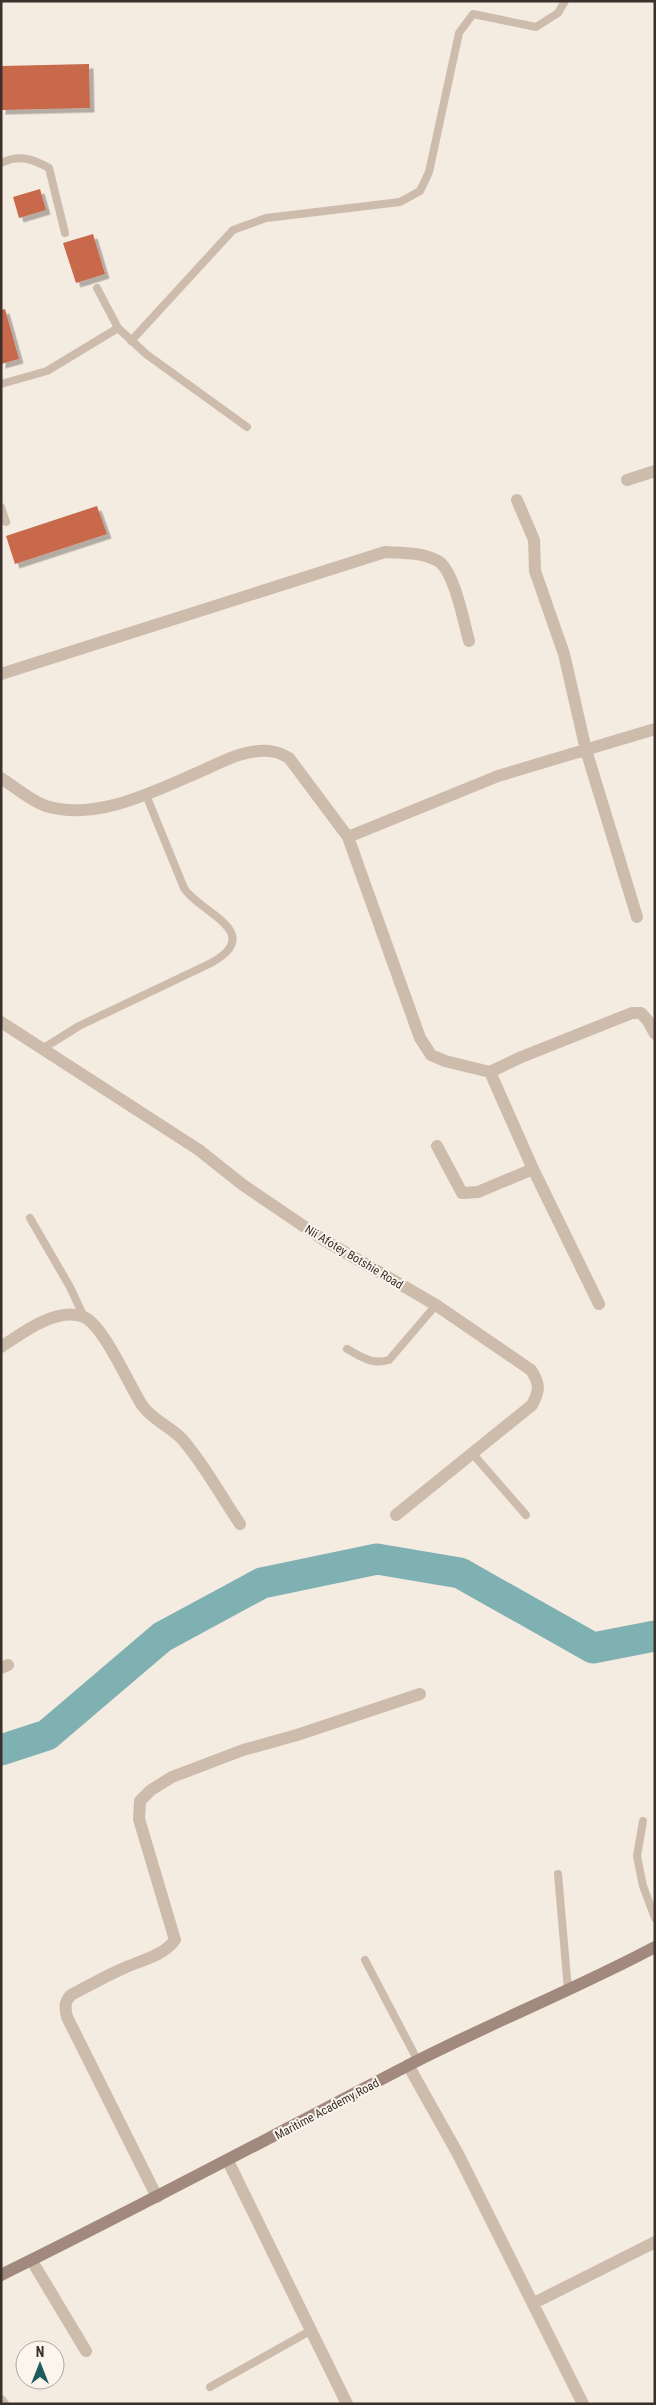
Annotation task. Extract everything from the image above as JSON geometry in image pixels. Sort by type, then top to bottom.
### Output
[{"type":"street","points":[[627,480],[655,471]]},
{"type":"street","points":[[517,500],[534,540],[535,571],[564,654],[586,750],[637,917]]},
{"type":"street","points":[[1,674],[385,552],[413,553],[439,562],[448,571],[469,640]]},
{"type":"street","points":[[348,837],[498,776],[655,729]]},
{"type":"street","points":[[1,778],[44,805],[72,811],[89,810],[146,795],[227,759],[250,752],[275,752],[289,758],[348,837],[420,1038],[431,1055],[445,1061],[490,1072],[519,1058],[632,1013],[641,1014],[648,1021],[655,1034]]},
{"type":"street","name":"Nii Afotey Botshie Road","points":[[1,1022],[199,1150],[242,1185],[324,1240],[436,1305],[531,1370],[539,1383],[539,1392],[532,1404],[396,1515]]},
{"type":"street","points":[[490,1072],[533,1169],[599,1304]]},
{"type":"street","points":[[437,1146],[462,1193],[478,1192],[533,1169]]},
{"type":"street","points":[[1,1347],[55,1317],[68,1315],[84,1317],[98,1328],[143,1407],[184,1441],[240,1524]]},
{"type":"street","points":[[157,2197],[67,2017],[65,2008],[66,2000],[71,1995],[123,1968],[170,1948],[176,1940],[139,1820],[140,1801],[151,1790],[172,1777],[243,1750],[297,1735],[420,1694]]},
{"type":"street","name":"Maritime Academy Road","points":[[2,2274],[32,2261],[228,2161],[413,2063],[655,1947]]},
{"type":"street","points":[[413,2063],[583,2404]]},
{"type":"street","points":[[228,2161],[347,2404]]},
{"type":"street","points":[[534,2303],[655,2242]]},
{"type":"street","points":[[32,2261],[86,2351]]},
{"type":"lane","points":[[131,341],[233,230],[266,218],[400,202],[420,191],[429,172],[459,32],[465,23],[473,14],[536,27],[558,13],[565,1]]},
{"type":"lane","points":[[1,163],[11,158],[32,159],[49,168],[65,233]]},
{"type":"lane","points":[[97,288],[118,328],[131,341],[146,354],[247,427]]},
{"type":"lane","points":[[1,384],[47,371],[118,328]]},
{"type":"lane","points":[[1,507],[6,522]]},
{"type":"lane","points":[[42,1048],[79,1026],[211,963],[225,955],[231,947],[232,938],[222,920],[192,897],[184,888],[146,795]]},
{"type":"lane","points":[[30,1218],[70,1287],[84,1317]]},
{"type":"lane","points":[[347,1348],[368,1361],[378,1363],[389,1360],[436,1305]]},
{"type":"lane","points":[[472,1453],[526,1516]]},
{"type":"lane","points":[[643,1821],[637,1856],[643,1886],[655,1918]]},
{"type":"lane","points":[[558,1874],[568,1990]]},
{"type":"lane","points":[[365,1960],[413,2063]]},
{"type":"lane","points":[[210,2387],[310,2331]]},
{"type":"building","points":[[89,64],[90,108],[1,110],[1,66]]},
{"type":"building","points":[[40,189],[46,210],[19,218],[13,197]]},
{"type":"building","points":[[93,234],[105,274],[76,283],[63,243]]},
{"type":"building","points":[[5,309],[19,359],[1,364],[1,310]]},
{"type":"building","points":[[97,506],[107,534],[15,564],[6,536]]},
{"type":"waterway","points":[[1,1750],[47,1735],[162,1637],[262,1583],[377,1559],[460,1573],[593,1648],[655,1636]]}]
